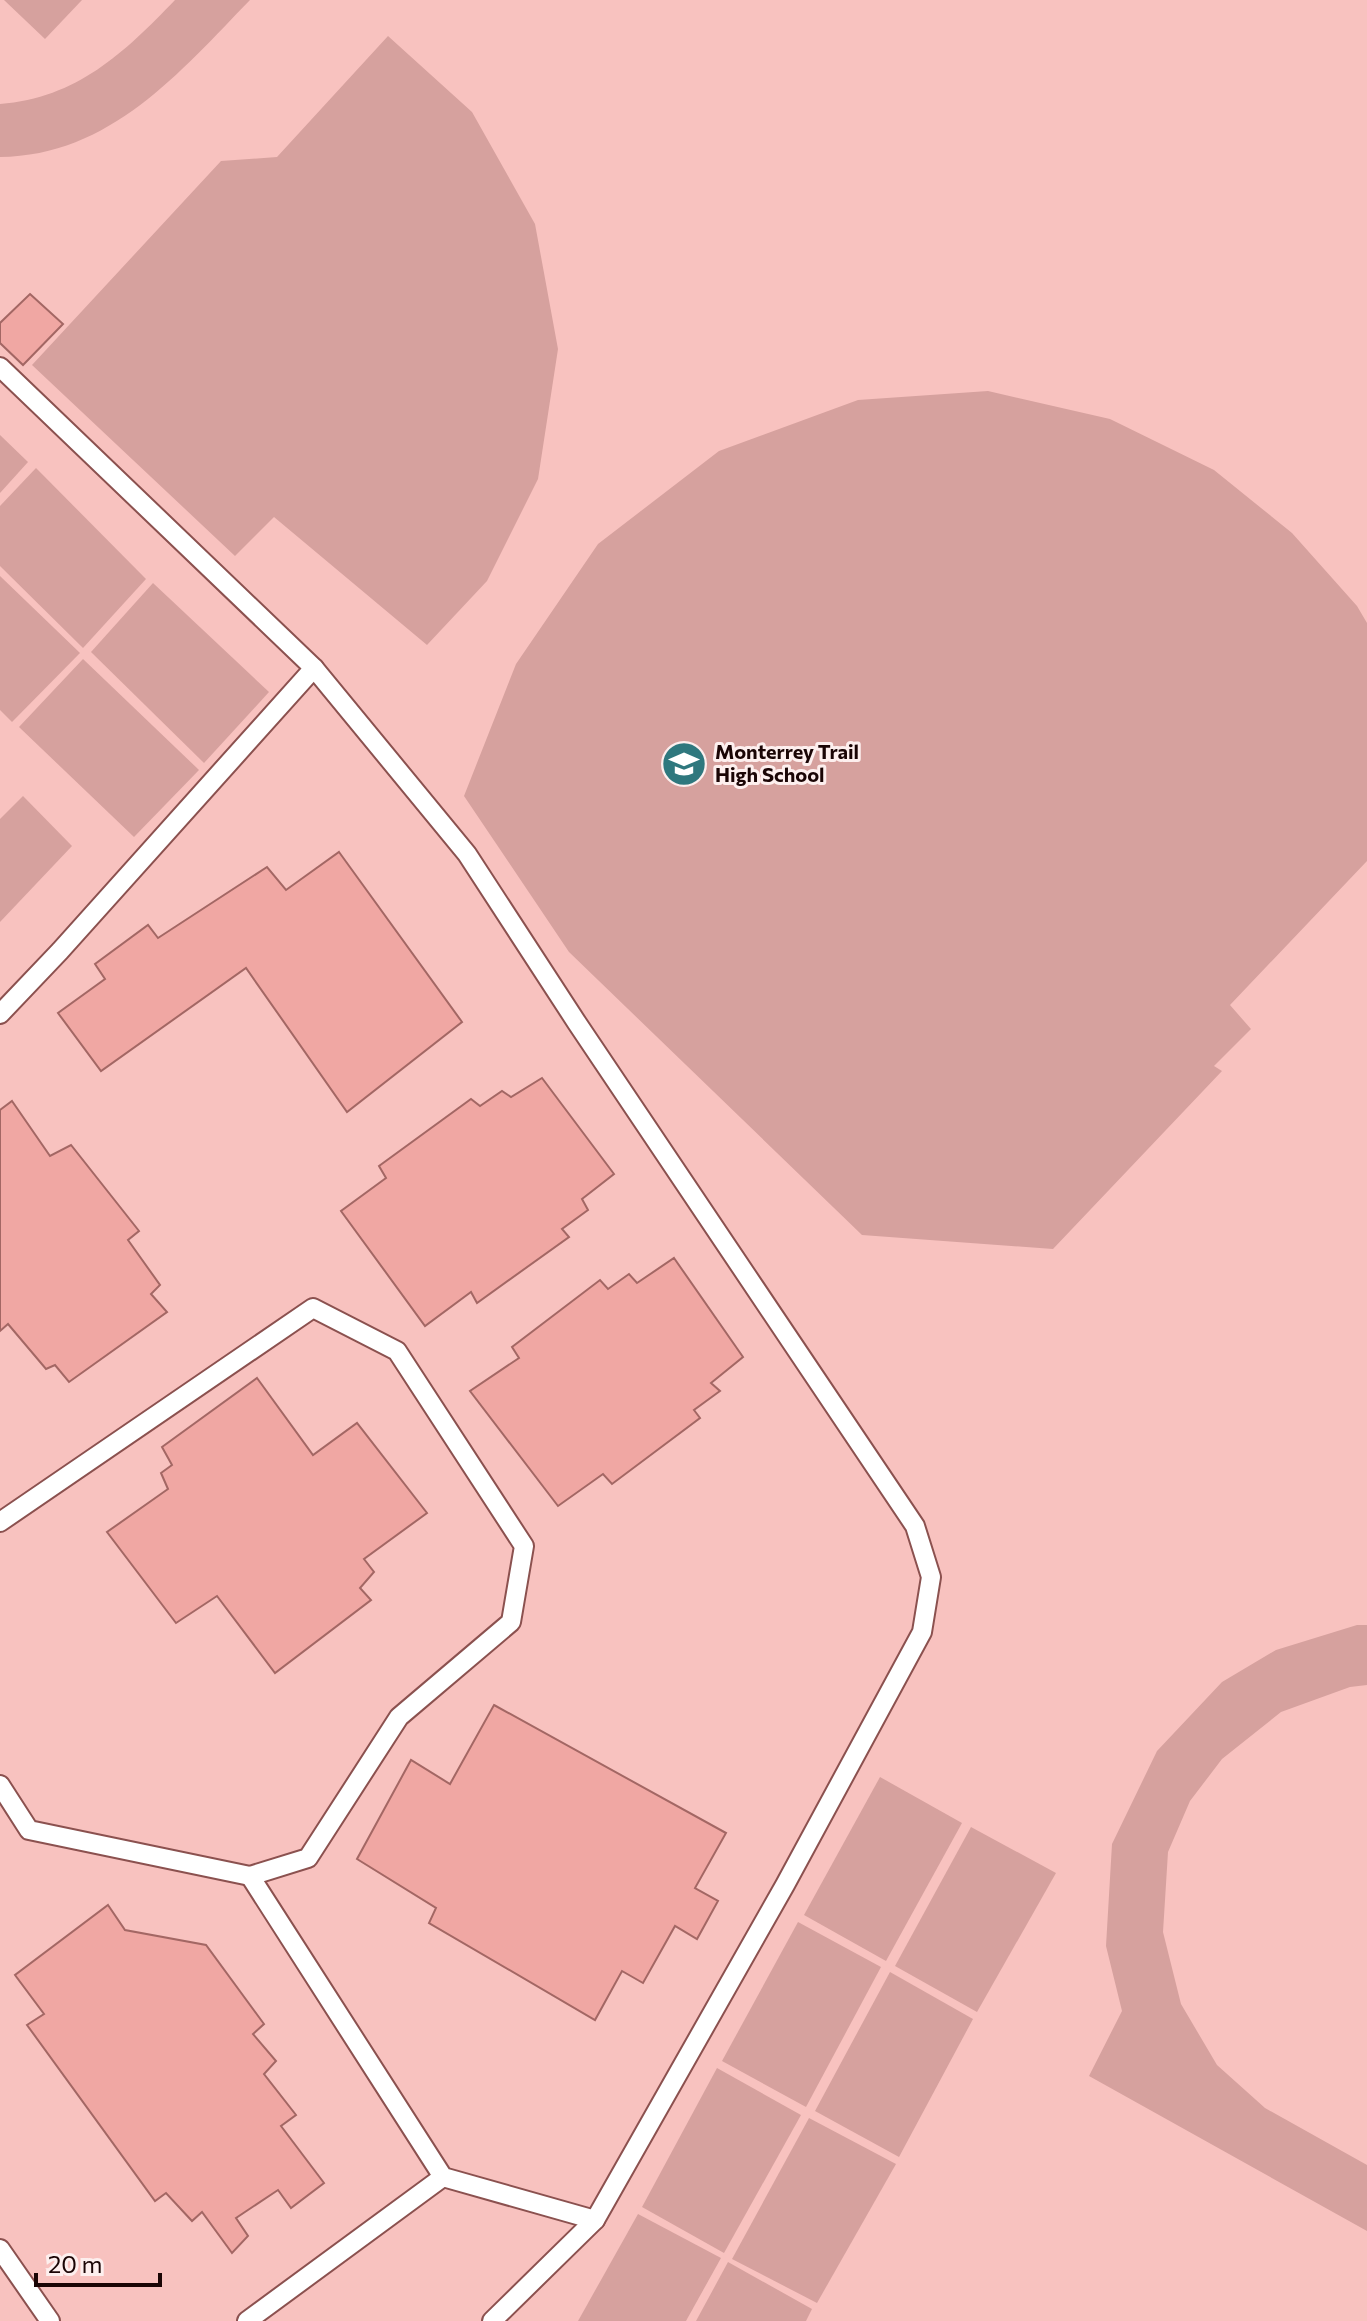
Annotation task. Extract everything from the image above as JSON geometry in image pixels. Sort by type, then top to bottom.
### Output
[{"type":"lane","points":[[0,367],[314,668],[467,854],[915,1526],[931,1577],[922,1632],[785,1885],[595,2220],[492,2321]]},
{"type":"lane","points":[[0,1014],[314,668]]},
{"type":"lane","points":[[0,1522],[313,1308],[397,1351],[524,1546],[511,1622],[399,1717],[308,1858],[250,1876],[29,1830],[0,1785]]},
{"type":"lane","points":[[250,1876],[443,2177],[595,2220]]},
{"type":"lane","points":[[247,2321],[443,2177]]},
{"type":"lane","points":[[0,2249],[50,2321]]},
{"type":"shaded area","points":[[4,0],[82,0],[45,39]]},
{"type":"shaded area","points":[[175,0],[250,0],[169,81],[109,126],[76,142],[39,153],[0,157],[0,104],[53,93],[97,70],[137,38]]},
{"type":"shaded area","points":[[388,36],[472,112],[535,224],[558,349],[538,479],[487,581],[427,645],[274,517],[235,556],[32,365],[221,161],[277,157]]},
{"type":"shaded area","points":[[988,391],[1110,419],[1214,470],[1292,533],[1357,606],[1367,623],[1367,861],[1230,1005],[1251,1029],[1214,1066],[1222,1071],[1053,1249],[862,1235],[569,952],[464,796],[516,664],[598,544],[719,451],[858,400]]},
{"type":"shaded area","points":[[0,435],[28,462],[0,493]]},
{"type":"shaded area","points":[[36,468],[146,579],[83,648],[0,566],[0,506]]},
{"type":"shaded area","points":[[0,576],[80,653],[12,722],[0,710]]},
{"type":"shaded area","points":[[153,583],[269,692],[204,763],[91,652]]},
{"type":"shaded area","points":[[83,659],[199,770],[134,837],[19,727]]},
{"type":"shaded area","points":[[23,796],[72,846],[0,922],[0,819]]},
{"type":"shaded area","points":[[1357,1625],[1367,1625],[1367,1685],[1350,1687],[1281,1712],[1222,1759],[1190,1801],[1168,1852],[1163,1932],[1181,2004],[1217,2065],[1265,2108],[1367,2165],[1367,2231],[1089,2076],[1122,2011],[1106,1946],[1112,1844],[1157,1751],[1222,1682],[1276,1650]]},
{"type":"shaded area","points":[[880,1777],[962,1823],[886,1961],[804,1915]]},
{"type":"shaded area","points":[[971,1827],[1056,1873],[977,2012],[895,1966]]},
{"type":"shaded area","points":[[798,1922],[881,1967],[806,2107],[722,2061]]},
{"type":"shaded area","points":[[890,1972],[973,2019],[899,2157],[815,2111]]},
{"type":"shaded area","points":[[717,2068],[801,2115],[724,2253],[642,2207]]},
{"type":"shaded area","points":[[809,2118],[896,2164],[817,2303],[732,2259]]},
{"type":"shaded area","points":[[638,2214],[721,2258],[686,2321],[578,2321]]},
{"type":"shaded area","points":[[728,2262],[812,2309],[806,2321],[696,2321]]},
{"type":"building","points":[[30,294],[63,324],[23,365],[0,343],[0,323]]},
{"type":"building","points":[[339,852],[462,1022],[347,1112],[246,968],[101,1071],[58,1013],[105,979],[95,964],[148,925],[158,938],[267,867],[286,890]]},
{"type":"building","points":[[542,1078],[614,1174],[582,1199],[588,1210],[562,1229],[569,1237],[477,1303],[471,1292],[425,1326],[341,1211],[386,1178],[379,1166],[471,1099],[480,1106],[502,1091],[511,1097]]},
{"type":"building","points":[[12,1101],[50,1156],[71,1145],[139,1231],[128,1240],[160,1285],[151,1294],[167,1312],[69,1382],[55,1365],[46,1369],[8,1324],[0,1331],[0,1110]]},
{"type":"building","points":[[674,1258],[743,1357],[711,1383],[720,1391],[694,1410],[700,1418],[612,1484],[603,1474],[558,1506],[470,1391],[519,1358],[512,1347],[600,1280],[608,1289],[629,1274],[637,1283]]},
{"type":"building","points":[[257,1378],[313,1455],[357,1423],[427,1513],[364,1559],[374,1572],[360,1588],[371,1600],[275,1673],[217,1596],[176,1623],[107,1532],[168,1489],[161,1473],[172,1465],[162,1447]]},
{"type":"building","points":[[494,1705],[726,1833],[695,1888],[718,1901],[697,1939],[675,1926],[643,1983],[622,1971],[595,2020],[429,1923],[436,1908],[357,1859],[411,1760],[450,1784]]},
{"type":"building","points":[[108,1905],[125,1930],[206,1945],[264,2024],[253,2034],[276,2061],[264,2074],[296,2115],[281,2126],[324,2183],[291,2208],[278,2190],[236,2218],[248,2236],[232,2253],[202,2212],[192,2221],[166,2193],[155,2201],[27,2025],[44,2014],[15,1975]]},
{"type":"place","name":"Monterrey Trail High School","points":[[684,764]]}]
